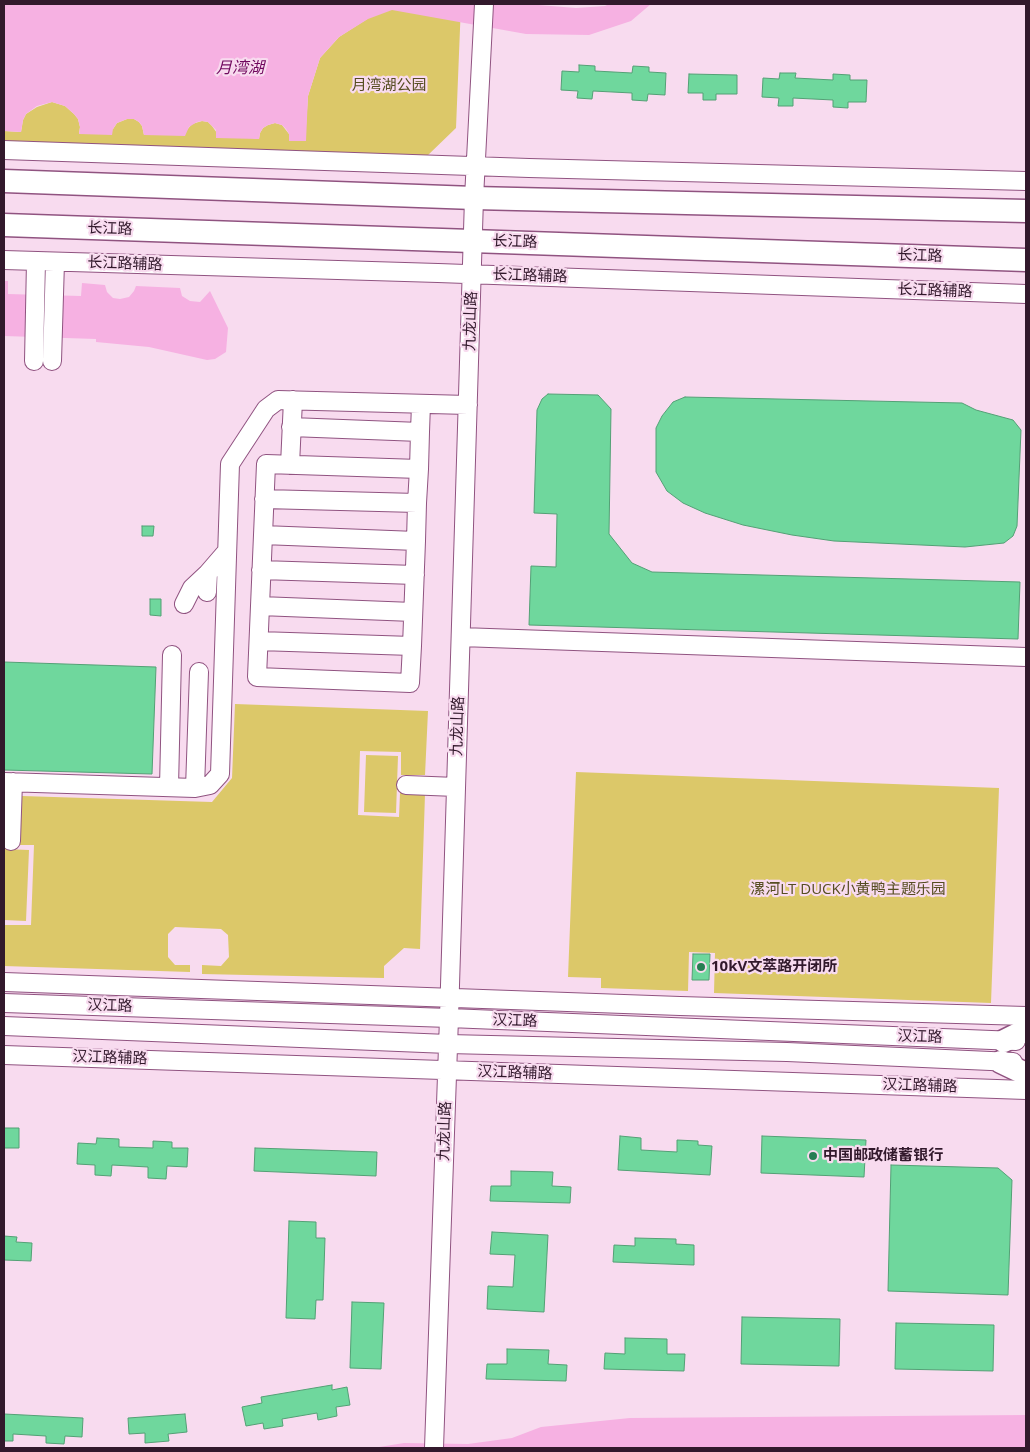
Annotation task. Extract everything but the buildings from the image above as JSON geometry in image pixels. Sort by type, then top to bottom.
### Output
[{"type":"main road","points":[[4,181],[474,198],[1025,210]]},
{"type":"main road","name":"长江路","points":[[4,226],[473,241],[1024,262]]},
{"type":"main road","points":[[1026,1030],[1011,1048],[1026,1074]]},
{"type":"street","name":"九龙山路","points":[[434,1442],[450,1018],[474,198],[484,4]]},
{"type":"street","points":[[4,150],[476,166],[1026,181]]},
{"type":"street","name":"长江路辅路","points":[[4,260],[472,274],[1026,294]]},
{"type":"street","points":[[34,361],[36,261]]},
{"type":"street","points":[[52,361],[55,262]]},
{"type":"street","points":[[11,841],[8,782],[195,788],[210,785],[220,774],[230,464],[266,409],[278,400],[468,405]]},
{"type":"street","points":[[290,465],[292,400]]},
{"type":"street","points":[[419,469],[266,464],[257,677],[410,683],[415,575],[417,503],[419,469],[421,404]]},
{"type":"street","points":[[291,428],[420,432]]},
{"type":"street","points":[[264,499],[417,503]]},
{"type":"street","points":[[263,535],[416,540]]},
{"type":"street","points":[[184,604],[192,588],[208,574],[227,551]]},
{"type":"street","points":[[262,570],[415,575]]},
{"type":"street","points":[[207,592],[208,574]]},
{"type":"street","points":[[260,606],[413,612]]},
{"type":"street","points":[[461,637],[1026,657]]},
{"type":"street","points":[[259,641],[412,646]]},
{"type":"street","points":[[169,787],[172,655]]},
{"type":"street","points":[[195,788],[199,672]]},
{"type":"street","points":[[171,717],[222,719]]},
{"type":"street","points":[[406,785],[456,786]]},
{"type":"street","points":[[4,982],[699,1007],[1026,1016]]},
{"type":"street","name":"汉江路","points":[[4,1003],[450,1018],[1011,1048],[1026,1063]]},
{"type":"street","name":"汉江路","points":[[4,1026],[448,1044],[787,1052],[1011,1048]]},
{"type":"street","name":"汉江路辅路","points":[[4,1055],[1026,1090]]},
{"type":"green space","name":"月湾湖公园","points":[[365,4],[461,4],[456,128],[427,156],[4,141],[4,131],[21,132],[26,114],[37,107],[52,102],[65,106],[74,114],[78,119],[80,127],[79,134],[113,129],[117,123],[127,119],[134,119],[142,126],[144,135],[186,131],[192,124],[202,121],[208,122],[217,133],[259,139],[263,128],[275,123],[282,125],[289,134],[305,141],[308,96],[320,58],[339,37],[367,19]]},
{"type":"green space","points":[[235,704],[428,711],[425,775],[401,775],[401,752],[360,751],[358,815],[399,817],[400,793],[425,794],[420,949],[404,948],[384,966],[384,978],[202,974],[202,965],[221,966],[229,957],[228,935],[221,929],[175,927],[168,934],[168,957],[175,965],[190,965],[190,972],[4,966],[4,925],[31,925],[34,845],[20,845],[22,796],[212,802],[232,778]]},
{"type":"green space","points":[[366,755],[398,756],[396,813],[364,812]]},
{"type":"green space","name":"漯河LT DUCK小黄鸭主题乐园","points":[[576,772],[999,788],[991,1003],[714,993],[715,953],[689,952],[688,991],[601,988],[601,978],[568,977]]},
{"type":"green space","points":[[4,849],[29,850],[26,921],[4,920]]},
{"type":"water","name":"月湾湖","points":[[4,4],[526,4],[576,8],[605,6],[609,4],[651,4],[631,21],[589,35],[526,34],[392,10],[368,19],[339,37],[320,58],[308,96],[306,141],[289,141],[289,134],[286,129],[282,125],[275,123],[263,128],[259,139],[216,138],[216,130],[208,122],[202,121],[189,127],[185,136],[144,135],[142,126],[134,119],[127,119],[117,123],[112,135],[79,134],[78,119],[74,114],[65,106],[52,102],[37,106],[26,114],[21,132],[4,131]]},
{"type":"water","points":[[4,281],[8,281],[8,294],[81,296],[82,283],[105,285],[107,292],[113,298],[120,299],[129,297],[136,286],[180,288],[182,296],[190,301],[200,302],[210,291],[228,328],[226,352],[215,359],[207,360],[149,347],[96,342],[96,339],[4,336]]},
{"type":"water","points":[[1026,1415],[1026,1448],[373,1448],[404,1443],[468,1444],[512,1438],[541,1427],[630,1418]]},
{"type":"place","name":"10kV文萃路开闭所","points":[[701,967]]},
{"type":"place","name":"中国邮政储蓄银行","points":[[813,1156]]}]
